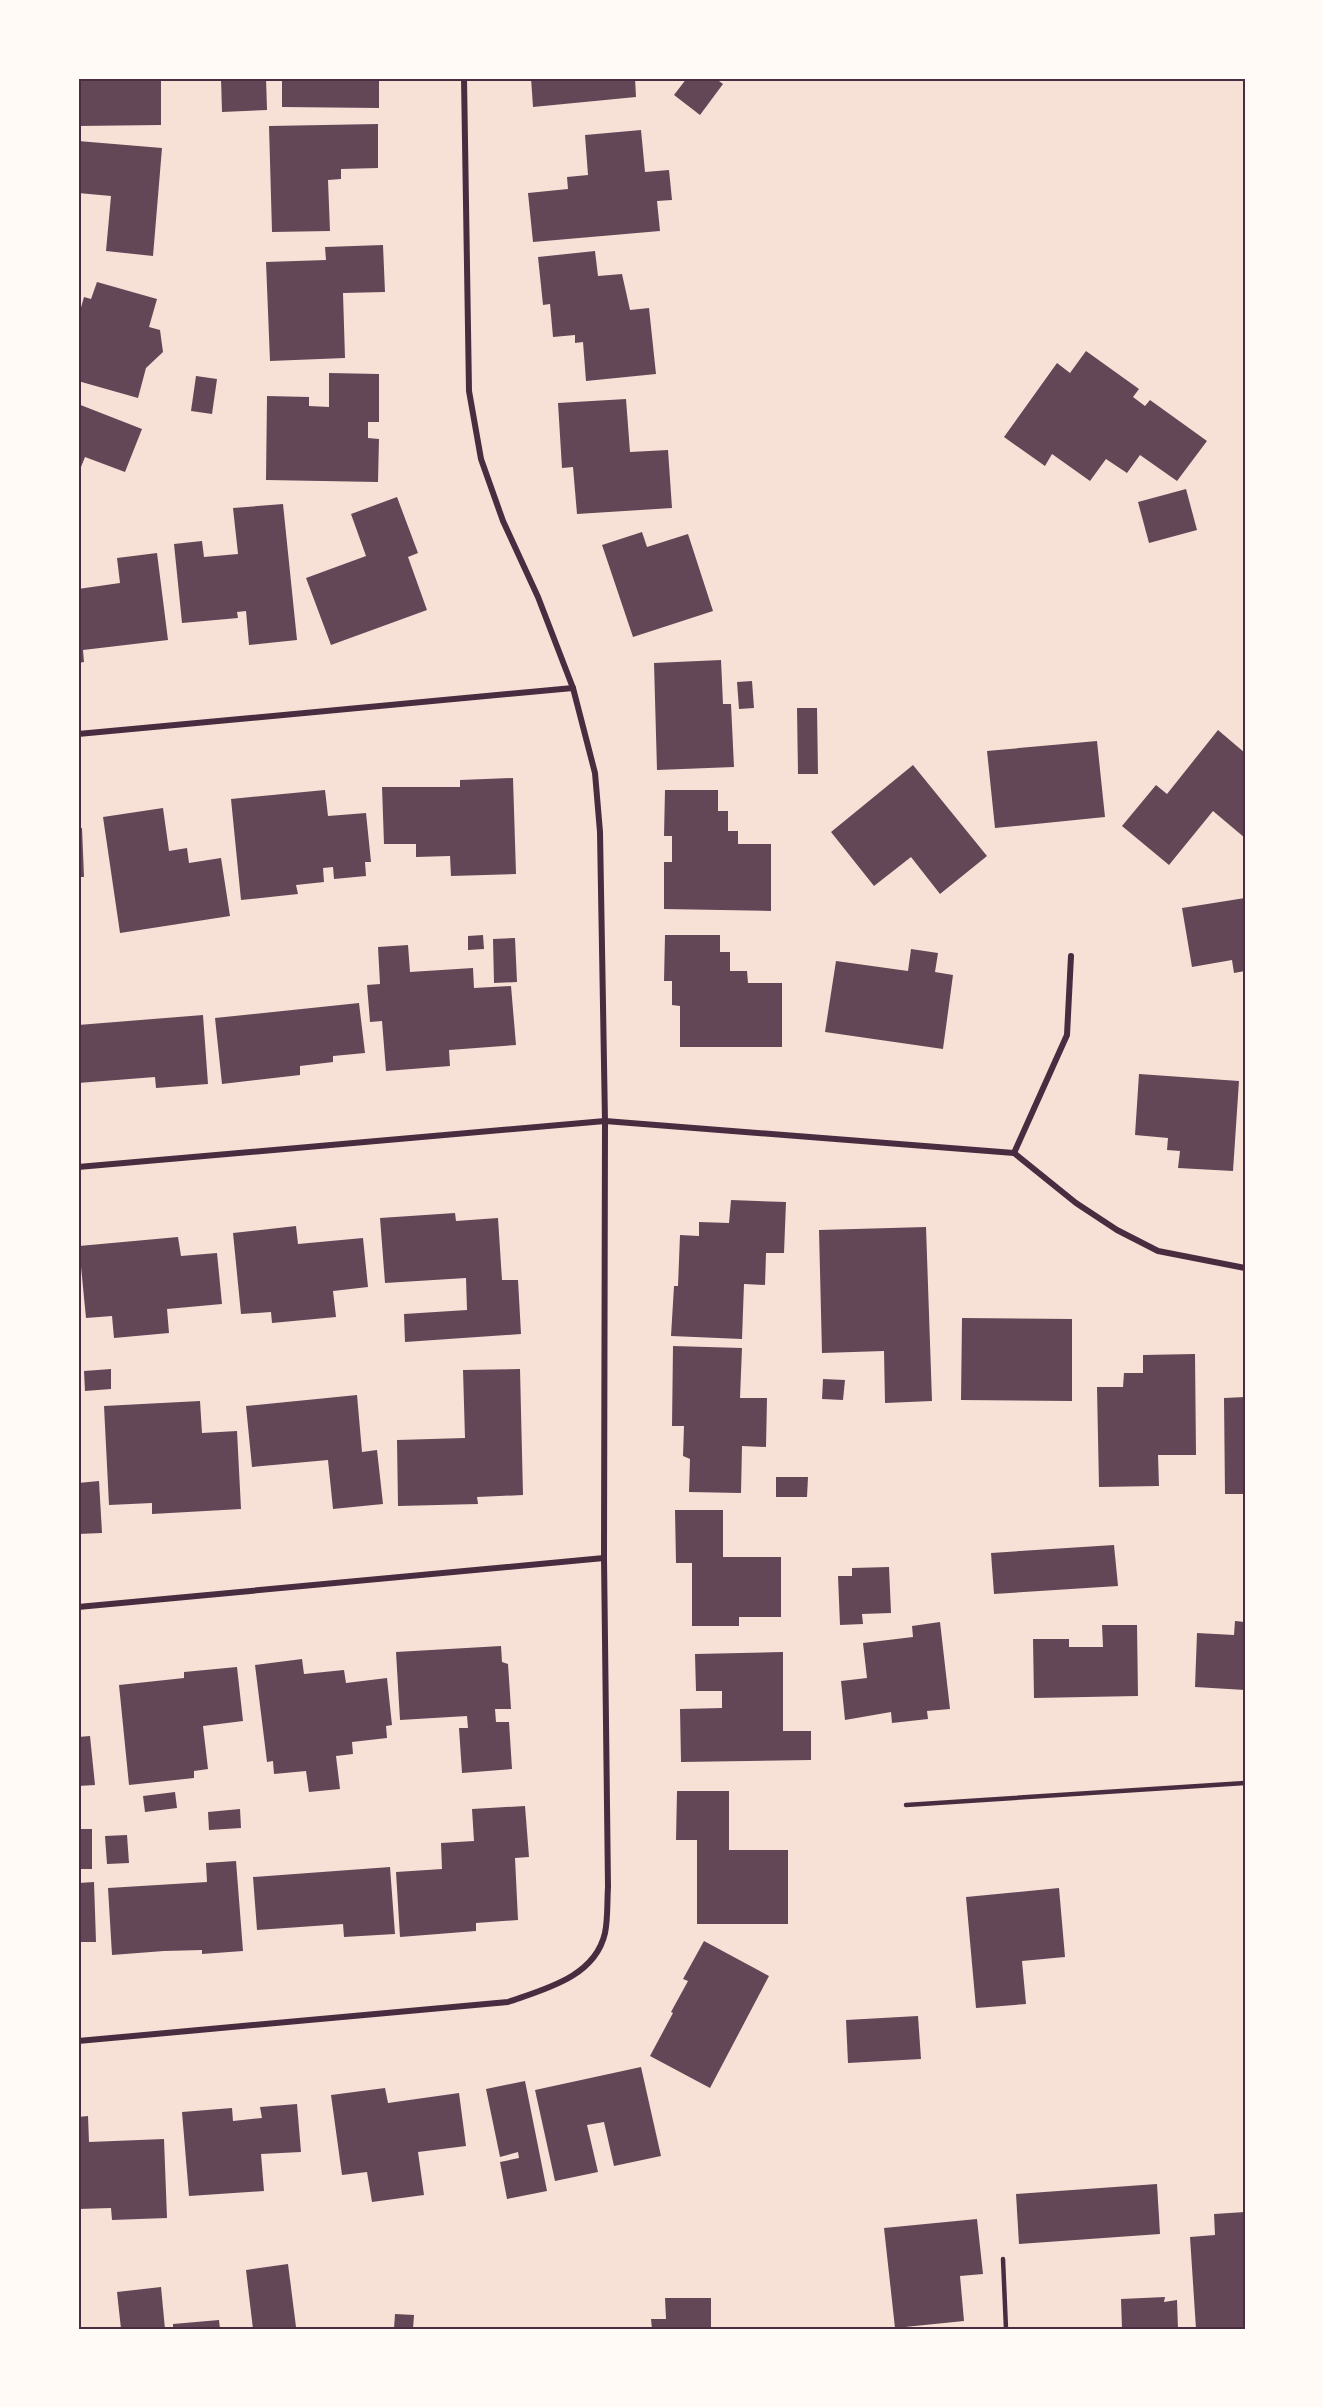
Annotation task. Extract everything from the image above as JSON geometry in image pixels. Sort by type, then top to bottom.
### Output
[{"type":"street","points":[[78,2041],[508,2002],[559,1985],[592,1961],[605,1934],[608,1887],[604,1558],[605,1121],[600,832],[595,773],[573,688],[538,597],[503,521],[481,459],[468,392],[464,78]]},
{"type":"street","points":[[78,734],[573,688]]},
{"type":"street","points":[[1014,1152],[1067,1035],[1071,956]]},
{"type":"street","points":[[78,1167],[605,1121],[1014,1152],[1076,1203],[1117,1230],[1158,1251],[1245,1268]]},
{"type":"street","points":[[78,1607],[604,1558]]},
{"type":"lane","points":[[906,1805],[1245,1783]]},
{"type":"lane","points":[[1003,2259],[1006,2329]]},
{"type":"building","points":[[78,78],[161,78],[161,125],[78,126]]},
{"type":"building","points":[[221,78],[266,78],[267,110],[222,112]]},
{"type":"building","points":[[282,78],[379,78],[379,108],[282,107]]},
{"type":"building","points":[[531,78],[635,78],[636,97],[533,107]]},
{"type":"building","points":[[687,78],[715,78],[723,84],[700,115],[674,95]]},
{"type":"building","points":[[378,124],[378,168],[341,169],[341,179],[328,180],[330,231],[272,232],[269,126]]},
{"type":"building","points":[[641,130],[645,172],[669,170],[672,200],[657,201],[660,231],[533,242],[528,193],[568,189],[567,177],[588,175],[585,135]]},
{"type":"building","points":[[78,141],[162,148],[153,256],[106,251],[111,196],[78,193]]},
{"type":"building","points":[[383,245],[385,292],[343,293],[345,358],[270,361],[266,262],[326,260],[325,247]]},
{"type":"building","points":[[595,251],[598,276],[622,274],[630,310],[649,308],[656,374],[586,381],[583,342],[575,343],[575,335],[553,337],[550,304],[543,305],[538,257]]},
{"type":"building","points":[[97,282],[157,299],[149,327],[160,330],[163,352],[146,368],[138,398],[78,381],[78,318],[84,297],[91,299]]},
{"type":"building","points":[[1086,351],[1139,389],[1133,397],[1145,406],[1150,400],[1207,441],[1177,481],[1140,455],[1127,473],[1106,459],[1090,481],[1052,454],[1045,466],[1004,437],[1057,363],[1070,373]]},
{"type":"building","points":[[329,373],[379,374],[379,422],[368,422],[368,438],[379,439],[378,482],[266,480],[267,396],[309,397],[309,406],[329,407]]},
{"type":"building","points":[[196,376],[217,379],[212,414],[191,411]]},
{"type":"building","points":[[626,399],[630,452],[668,450],[672,508],[577,514],[573,467],[562,468],[558,403]]},
{"type":"building","points":[[78,404],[142,429],[125,472],[85,457],[81,467],[78,466]]},
{"type":"building","points":[[1186,489],[1197,530],[1149,543],[1138,502]]},
{"type":"building","points":[[397,497],[418,553],[408,557],[427,610],[331,645],[306,578],[366,556],[351,514]]},
{"type":"building","points":[[283,504],[297,640],[249,645],[246,611],[237,612],[238,618],[182,623],[174,544],[202,541],[204,557],[238,554],[233,508]]},
{"type":"building","points":[[642,532],[647,547],[688,534],[713,611],[633,637],[602,545]]},
{"type":"building","points":[[157,553],[168,640],[83,650],[84,662],[78,663],[78,589],[120,583],[117,558]]},
{"type":"building","points":[[721,660],[723,704],[731,704],[734,767],[657,770],[654,663]]},
{"type":"building","points":[[752,681],[754,708],[739,709],[737,682]]},
{"type":"building","points":[[797,708],[817,708],[818,774],[798,774]]},
{"type":"building","points":[[1218,730],[1245,753],[1245,838],[1213,811],[1169,865],[1122,826],[1156,785],[1167,794]]},
{"type":"building","points":[[1097,741],[1105,817],[995,828],[987,751]]},
{"type":"building","points":[[913,765],[987,856],[940,894],[911,857],[874,886],[831,832]]},
{"type":"building","points":[[513,778],[516,874],[451,876],[450,856],[416,857],[416,844],[384,844],[382,787],[460,787],[460,780]]},
{"type":"building","points":[[325,790],[328,816],[366,813],[371,862],[365,862],[366,876],[334,879],[333,867],[323,868],[324,882],[296,885],[298,894],[241,900],[231,799]]},
{"type":"building","points":[[665,790],[718,790],[718,811],[728,811],[728,831],[738,831],[738,844],[771,844],[771,911],[664,909],[664,862],[672,862],[672,836],[664,836]]},
{"type":"building","points":[[163,808],[169,851],[187,848],[189,863],[221,858],[230,916],[120,933],[103,817]]},
{"type":"building","points":[[78,828],[82,828],[84,877],[78,877]]},
{"type":"building","points":[[1245,898],[1245,971],[1234,973],[1232,960],[1192,967],[1182,908]]},
{"type":"building","points":[[483,935],[484,949],[468,950],[468,936]]},
{"type":"building","points":[[665,935],[720,935],[720,952],[730,952],[730,971],[747,971],[748,983],[782,983],[782,1047],[680,1047],[680,1006],[672,1005],[672,981],[664,981]]},
{"type":"building","points":[[515,938],[517,982],[494,983],[493,939]]},
{"type":"building","points":[[408,945],[410,972],[473,968],[474,988],[511,986],[516,1045],[449,1050],[450,1066],[386,1071],[382,1021],[370,1022],[367,985],[380,984],[378,947]]},
{"type":"building","points":[[911,949],[938,953],[935,972],[953,975],[943,1049],[825,1032],[836,961],[908,971]]},
{"type":"building","points":[[359,1003],[365,1053],[333,1056],[333,1062],[300,1066],[300,1075],[222,1084],[215,1018]]},
{"type":"building","points":[[203,1015],[208,1084],[156,1088],[155,1077],[78,1083],[78,1025]]},
{"type":"building","points":[[1139,1074],[1239,1081],[1233,1171],[1178,1168],[1180,1151],[1167,1150],[1168,1138],[1135,1135]]},
{"type":"building","points":[[731,1200],[786,1202],[784,1253],[766,1253],[765,1285],[744,1284],[742,1339],[671,1336],[674,1286],[678,1286],[680,1235],[699,1236],[699,1222],[729,1223]]},
{"type":"building","points":[[455,1213],[456,1221],[498,1218],[502,1280],[518,1280],[521,1334],[405,1342],[404,1314],[467,1310],[466,1278],[385,1283],[380,1218]]},
{"type":"building","points":[[296,1226],[298,1244],[363,1238],[368,1287],[333,1291],[336,1317],[272,1323],[271,1312],[241,1314],[233,1233]]},
{"type":"building","points":[[926,1227],[932,1401],[885,1403],[884,1351],[822,1353],[819,1230]]},
{"type":"building","points":[[178,1237],[181,1256],[217,1253],[222,1304],[167,1309],[169,1333],[114,1338],[112,1316],[86,1318],[79,1246]]},
{"type":"building","points":[[962,1318],[1072,1319],[1072,1401],[961,1400]]},
{"type":"building","points":[[673,1346],[742,1348],[740,1398],[767,1398],[766,1447],[742,1446],[741,1493],[689,1492],[690,1459],[683,1456],[684,1426],[672,1426]]},
{"type":"building","points":[[1195,1354],[1196,1455],[1158,1455],[1159,1486],[1099,1487],[1097,1387],[1123,1387],[1124,1373],[1143,1373],[1143,1355]]},
{"type":"building","points":[[111,1369],[111,1389],[85,1391],[84,1371]]},
{"type":"building","points":[[520,1369],[523,1495],[477,1497],[478,1504],[398,1506],[397,1440],[465,1438],[463,1370]]},
{"type":"building","points":[[823,1379],[845,1380],[843,1400],[822,1399]]},
{"type":"building","points":[[357,1395],[362,1452],[377,1450],[383,1504],[333,1509],[328,1460],[252,1467],[246,1406]]},
{"type":"building","points":[[1245,1397],[1245,1494],[1225,1494],[1224,1398]]},
{"type":"building","points":[[200,1401],[202,1433],[237,1431],[241,1509],[152,1514],[152,1503],[109,1505],[104,1406]]},
{"type":"building","points":[[776,1477],[808,1477],[807,1497],[776,1497]]},
{"type":"building","points":[[99,1481],[102,1533],[78,1534],[78,1483]]},
{"type":"building","points":[[675,1510],[723,1510],[723,1557],[781,1557],[781,1617],[739,1617],[739,1626],[692,1626],[692,1563],[676,1563]]},
{"type":"building","points":[[1114,1545],[1118,1586],[994,1594],[991,1553]]},
{"type":"building","points":[[889,1567],[891,1613],[862,1614],[863,1624],[840,1625],[838,1576],[852,1576],[852,1568]]},
{"type":"building","points":[[1235,1621],[1245,1622],[1245,1690],[1195,1687],[1197,1633],[1234,1635]]},
{"type":"building","points":[[940,1622],[950,1709],[927,1711],[928,1719],[892,1723],[891,1712],[845,1720],[841,1681],[867,1678],[863,1643],[913,1637],[912,1626]]},
{"type":"building","points":[[1102,1625],[1137,1625],[1138,1696],[1034,1698],[1033,1639],[1069,1639],[1069,1647],[1103,1647]]},
{"type":"building","points":[[501,1646],[502,1662],[508,1664],[511,1709],[495,1709],[496,1722],[509,1722],[512,1769],[462,1773],[459,1728],[468,1728],[467,1716],[400,1720],[396,1652]]},
{"type":"building","points":[[783,1652],[783,1731],[811,1731],[811,1760],[681,1762],[680,1709],[722,1708],[722,1691],[696,1691],[695,1654]]},
{"type":"building","points":[[302,1659],[304,1674],[344,1670],[346,1683],[387,1678],[392,1725],[386,1726],[387,1738],[352,1742],[353,1754],[336,1756],[340,1789],[309,1792],[306,1771],[274,1774],[273,1761],[267,1762],[255,1665]]},
{"type":"building","points":[[237,1667],[243,1721],[203,1726],[208,1769],[194,1771],[194,1778],[129,1785],[119,1685],[184,1678],[184,1672]]},
{"type":"building","points":[[90,1736],[95,1785],[78,1786],[78,1737]]},
{"type":"building","points":[[677,1791],[729,1791],[729,1850],[788,1850],[788,1924],[697,1924],[697,1840],[676,1840]]},
{"type":"building","points":[[175,1792],[177,1808],[145,1812],[143,1796]]},
{"type":"building","points":[[525,1806],[529,1857],[515,1858],[518,1920],[476,1923],[476,1931],[400,1937],[396,1872],[442,1869],[441,1843],[474,1841],[472,1809]]},
{"type":"building","points":[[240,1809],[241,1828],[209,1830],[208,1812]]},
{"type":"building","points":[[78,1829],[92,1829],[92,1869],[78,1869]]},
{"type":"building","points":[[127,1835],[129,1863],[107,1864],[105,1836]]},
{"type":"building","points":[[236,1861],[243,1951],[202,1954],[202,1950],[164,1951],[112,1955],[108,1888],[207,1882],[206,1863]]},
{"type":"building","points":[[390,1867],[395,1934],[344,1937],[343,1924],[257,1930],[253,1877]]},
{"type":"building","points":[[94,1882],[96,1942],[78,1942],[78,1883]]},
{"type":"building","points":[[1059,1888],[1065,1957],[1022,1961],[1026,2004],[976,2008],[966,1897]]},
{"type":"building","points":[[704,1941],[769,1976],[710,2088],[650,2056],[688,1981],[683,1979]]},
{"type":"building","points":[[918,2016],[921,2059],[848,2063],[846,2020]]},
{"type":"building","points":[[641,2067],[661,2156],[614,2166],[604,2122],[587,2125],[598,2172],[555,2181],[535,2090]]},
{"type":"building","points":[[525,2081],[547,2191],[507,2199],[500,2162],[519,2158],[518,2152],[500,2157],[486,2089]]},
{"type":"building","points":[[385,2088],[388,2103],[459,2093],[466,2146],[418,2152],[424,2195],[372,2202],[367,2172],[342,2175],[331,2095]]},
{"type":"building","points":[[297,2104],[301,2152],[261,2154],[264,2191],[189,2196],[182,2112],[232,2108],[233,2121],[262,2118],[260,2107]]},
{"type":"building","points":[[88,2116],[89,2142],[164,2139],[167,2218],[112,2220],[111,2208],[78,2209],[78,2117]]},
{"type":"building","points":[[1157,2184],[1160,2234],[1019,2244],[1016,2194]]},
{"type":"building","points":[[1245,2212],[1245,2329],[1196,2329],[1190,2237],[1215,2235],[1214,2214]]},
{"type":"building","points":[[977,2219],[983,2274],[960,2276],[964,2321],[895,2328],[884,2228]]},
{"type":"building","points":[[288,2264],[296,2327],[253,2329],[246,2270]]},
{"type":"building","points":[[161,2287],[165,2329],[121,2329],[117,2292]]},
{"type":"building","points":[[1165,2297],[1164,2302],[1177,2300],[1178,2329],[1122,2329],[1121,2299]]},
{"type":"building","points":[[665,2298],[711,2298],[711,2329],[652,2329],[651,2319],[666,2319]]},
{"type":"building","points":[[395,2314],[414,2315],[413,2329],[394,2329]]},
{"type":"building","points":[[219,2320],[220,2329],[173,2329],[173,2324]]}]
